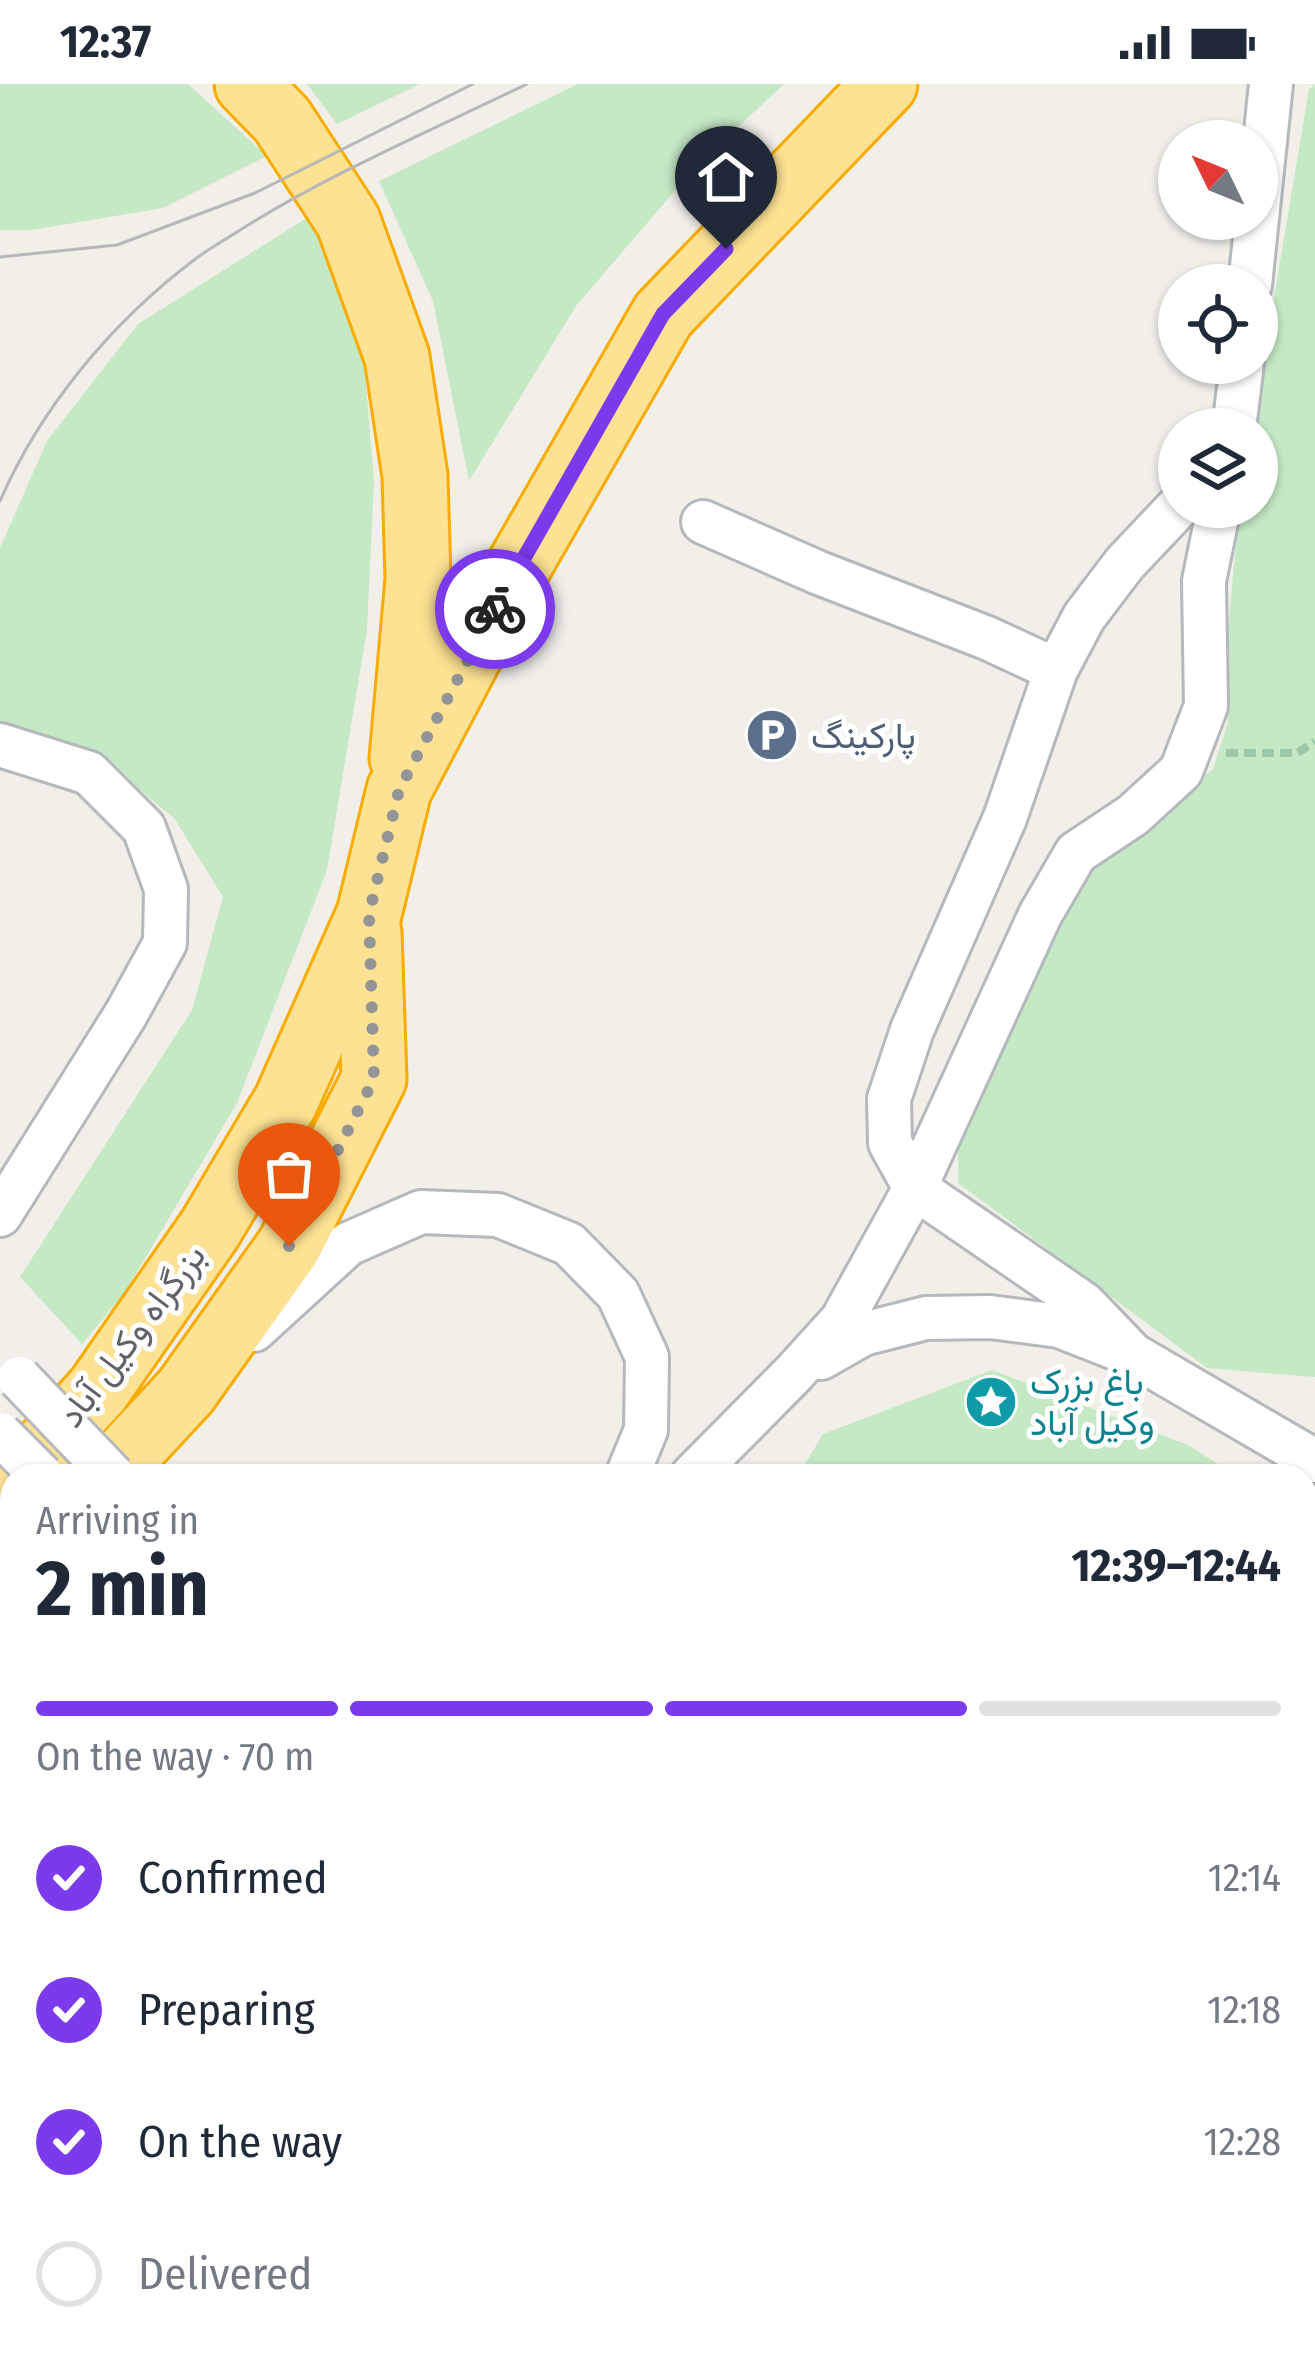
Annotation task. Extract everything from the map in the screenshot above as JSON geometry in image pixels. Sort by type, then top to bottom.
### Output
[{"type":"highway","points":[[247,84],[283,120],[348,220],[397,357],[415,476],[418,579],[399,790]]},
{"type":"highway","name":"بزرگراه وکیل آباد","points":[[30,1464],[98,1390],[210,1229],[286,1101],[369,914],[399,790],[492,614],[663,314],[885,84]]},
{"type":"highway","points":[[121,1464],[186,1391],[289,1246],[374,1079],[369,914]]},
{"type":"street","points":[[1252,264],[1271,84]]},
{"type":"street","points":[[704,522],[1055,670]]},
{"type":"street","points":[[1133,1354],[1084,1304],[915,1188],[890,1143],[890,1099],[912,1030],[1005,818],[1055,670],[1084,617],[1158,528]]},
{"type":"street","points":[[704,1464],[842,1319],[915,1188],[1040,915],[1076,853],[1133,815],[1181,771],[1206,706],[1204,581],[1215,528]]},
{"type":"street","points":[[1125,563],[1152,552],[1171,551],[1185,558],[1204,581]]},
{"type":"street","points":[[0,745],[89,772],[144,828],[166,889],[165,943],[0,1215]]},
{"type":"street","points":[[186,1391],[348,1244],[422,1213],[498,1215],[569,1244],[618,1294],[647,1357],[646,1430],[632,1464]]},
{"type":"street","points":[[794,1373],[863,1334],[926,1318],[990,1317],[1059,1326],[1133,1354],[1315,1461]]},
{"type":"street","points":[[9,1368],[99,1464]]},
{"type":"street","points":[[0,1434],[30,1464]]},
{"type":"path","points":[[1237,753],[1297,753],[1315,742]]},
{"type":"green space","points":[[0,84],[188,84],[267,156],[163,208],[31,230],[0,230]]},
{"type":"green space","points":[[307,84],[420,84],[337,124]]},
{"type":"green space","points":[[578,84],[784,84],[696,166],[576,306],[469,481],[433,301],[379,181]]},
{"type":"green space","points":[[1315,84],[1315,1377],[1207,1368],[958,1183],[958,1136],[1076,880],[1213,769],[1228,722],[1227,642],[1237,528],[1278,528],[1278,408],[1256,408],[1260,384],[1278,384],[1278,274],[1309,89]]},
{"type":"green space","points":[[310,216],[362,337],[374,480],[367,629],[327,870],[237,1103],[124,1294],[82,1344],[20,1277],[192,1010],[223,897],[174,818],[109,765],[0,727],[0,548],[47,441],[138,324]]},
{"type":"green space","name":"باغ بزرک وکیل آباد","points":[[992,1370],[1188,1445],[1218,1464],[805,1464],[823,1434]]},
{"type":"tram line","points":[[0,257],[117,245],[255,193],[473,84]]},
{"type":"tram line","points":[[0,501],[36,432],[82,368],[135,311],[194,260],[310,190],[527,84]]},
{"type":"way so far","points":[[289,1246],[374,1079],[369,914],[399,790],[495,609]]},
{"type":"place","name":"پارکینگ","points":[[772,735]]},
{"type":"place","name":"باغ بزرک وکیل آباد","points":[[991,1402]]},
{"type":"route","points":[[495,609],[663,314],[726,249]]}]
